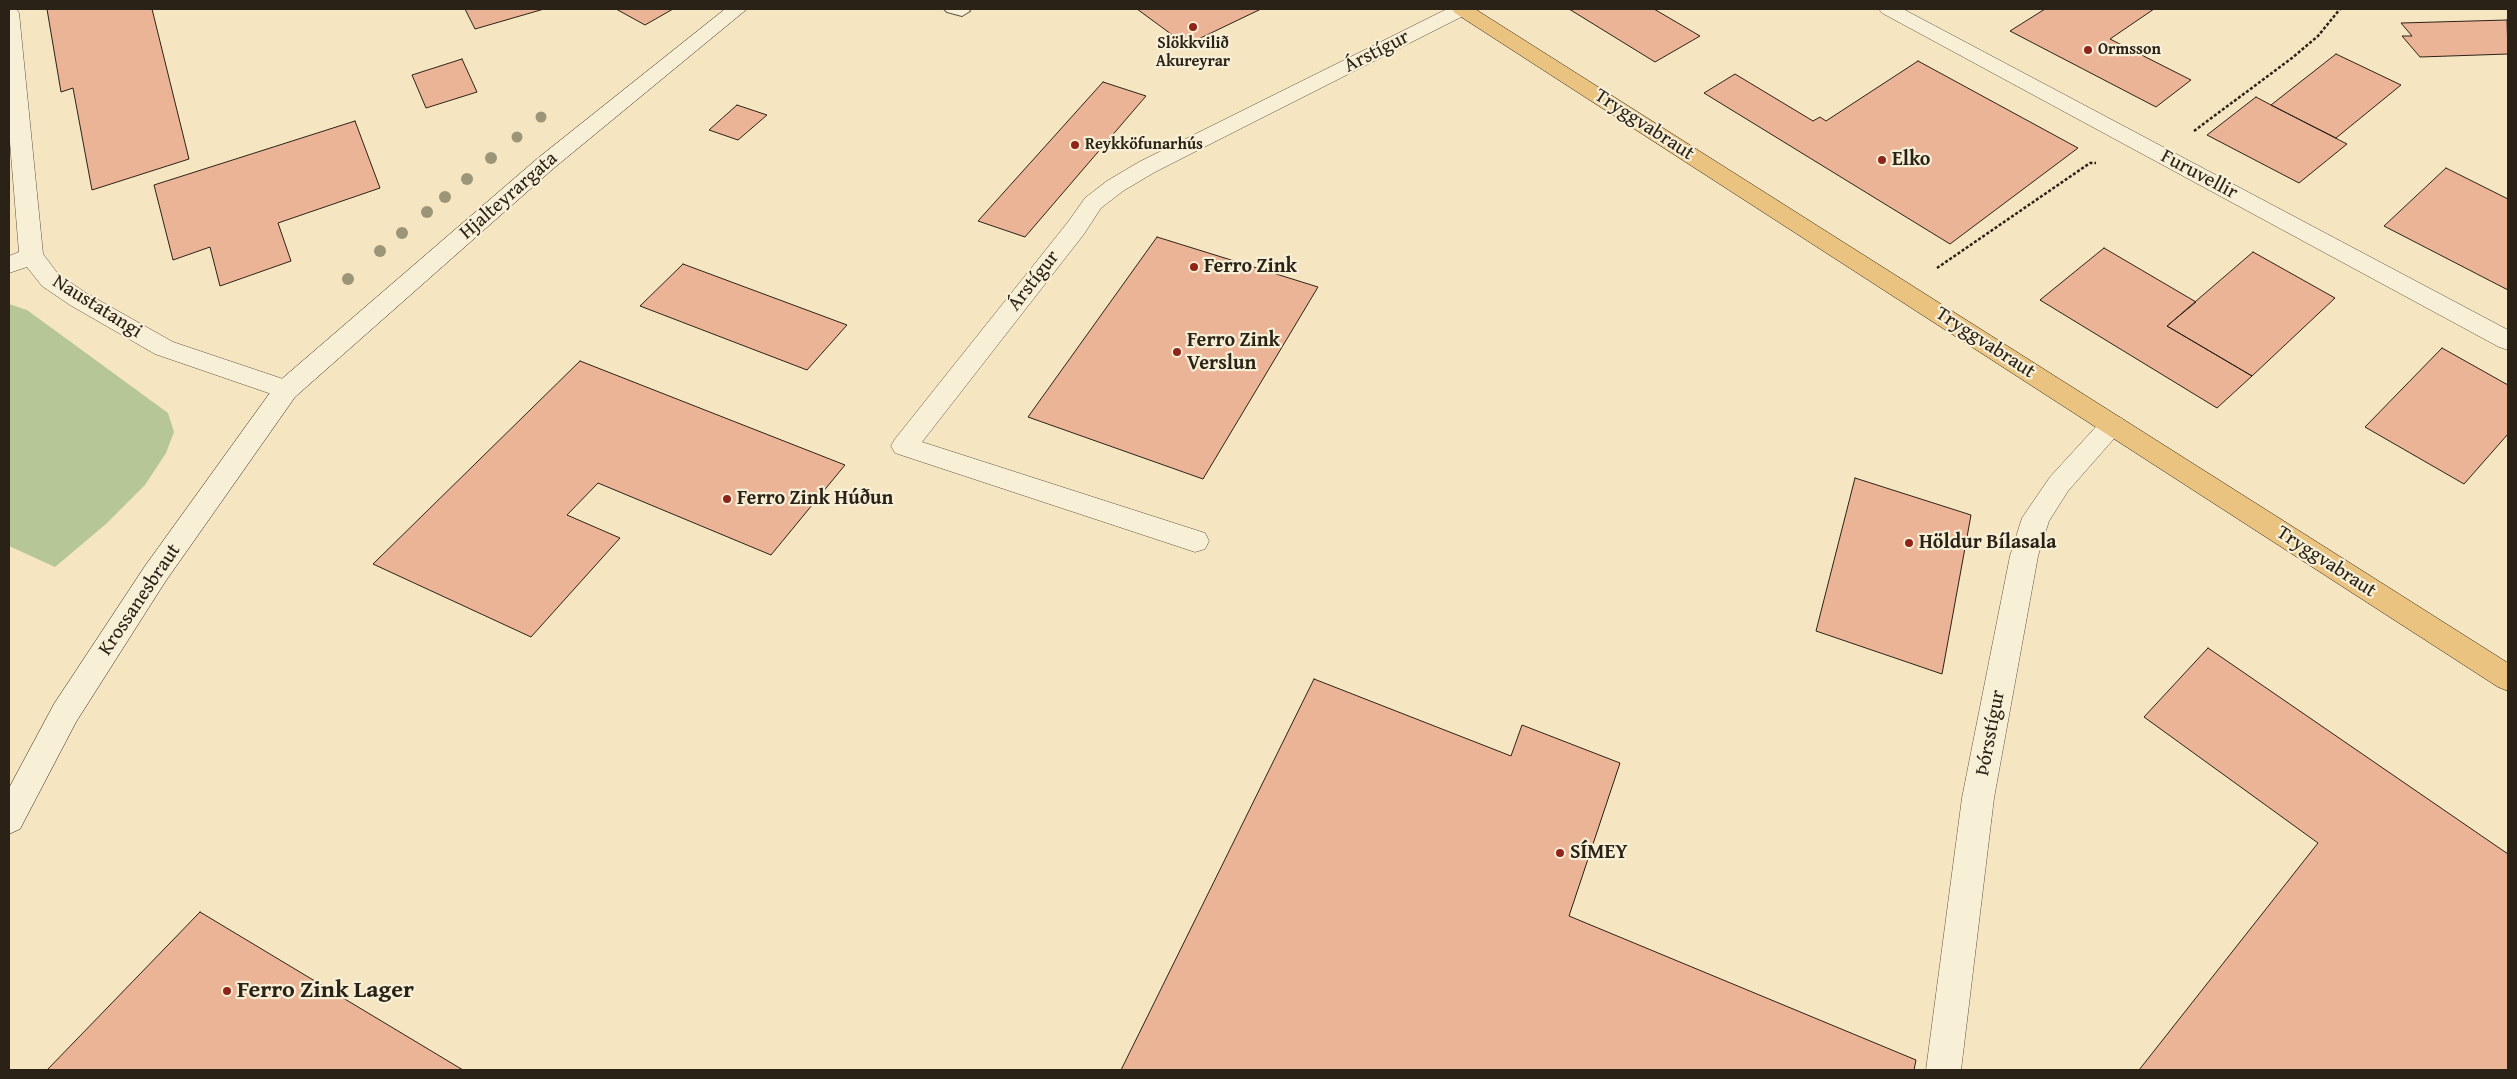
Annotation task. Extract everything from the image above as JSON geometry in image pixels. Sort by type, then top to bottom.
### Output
[{"type":"main road","name":"Tryggvabraut","points":[[1462,9],[2508,678]]},
{"type":"street","name":"Hjalteyrargata","points":[[286,390],[546,163],[737,9]]},
{"type":"street","name":"Árstígur","points":[[1195,541],[904,446],[1076,228],[1093,203],[1115,186],[1146,167],[1462,9]]},
{"type":"street","name":"Furuvellir","points":[[1889,9],[2508,340]]},
{"type":"street","points":[[9,14],[31,256],[9,265]]},
{"type":"street","name":"Naustatangi","points":[[31,256],[50,280],[78,299],[164,348],[286,390]]},
{"type":"street","name":"Krossanesbraut","points":[[9,819],[65,713],[86,680],[155,574],[286,390]]},
{"type":"street","name":"Þórsstígur","points":[[1943,1070],[1978,798],[2024,556],[2036,518],[2059,484],[2113,426]]},
{"type":"green space","points":[[9,304],[27,310],[168,413],[174,432],[166,453],[145,485],[106,524],[55,567],[9,546]]},
{"type":"building","points":[[47,9],[152,9],[189,159],[92,190],[73,88],[61,92]]},
{"type":"building","points":[[465,9],[544,9],[475,29]]},
{"type":"building","points":[[616,9],[673,9],[645,25]]},
{"type":"building","name":"Slökkvilið Akureyrar","points":[[1137,9],[1261,9],[1186,45]]},
{"type":"building","points":[[1569,9],[1654,9],[1700,36],[1655,62]]},
{"type":"building","points":[[2045,9],[2154,9],[2110,39],[2191,80],[2156,107],[2010,31]]},
{"type":"building","points":[[2507,20],[2508,54],[2420,57],[2402,36],[2412,36],[2401,23]]},
{"type":"building","points":[[2336,54],[2401,85],[2336,138],[2271,105]]},
{"type":"building","points":[[462,59],[477,92],[426,108],[412,75]]},
{"type":"building","points":[[1918,61],[2078,148],[1950,244],[1704,93],[1735,74],[1813,121],[1820,117],[1826,121]]},
{"type":"building","name":"Reykköfunarhús","points":[[1103,82],[1146,96],[1025,237],[978,221]]},
{"type":"building","points":[[2256,97],[2347,144],[2299,183],[2207,135]]},
{"type":"building","points":[[737,105],[767,115],[738,140],[709,130]]},
{"type":"building","points":[[355,121],[380,188],[278,223],[291,261],[220,286],[210,247],[173,260],[154,185]]},
{"type":"building","points":[[2446,168],[2508,199],[2508,290],[2384,226]]},
{"type":"building","name":"Ferro Zink Verslun","points":[[1157,237],[1318,287],[1203,479],[1028,417]]},
{"type":"building","points":[[2104,248],[2196,302],[2167,326],[2252,376],[2217,408],[2040,300]]},
{"type":"building","points":[[2253,252],[2335,298],[2252,376],[2167,326]]},
{"type":"building","points":[[683,264],[847,325],[807,370],[640,306]]},
{"type":"building","points":[[2442,348],[2508,385],[2508,434],[2464,484],[2365,427]]},
{"type":"building","name":"Ferro Zink Húðun","points":[[580,361],[845,465],[771,555],[598,483],[567,515],[620,538],[531,637],[373,564]]},
{"type":"building","points":[[1855,478],[1971,515],[1942,674],[1816,631]]},
{"type":"building","points":[[2208,648],[2508,854],[2508,1070],[2139,1070],[2318,843],[2144,717]]},
{"type":"building","points":[[1314,679],[1511,756],[1522,725],[1620,763],[1569,916],[1916,1060],[1914,1070],[1121,1070]]},
{"type":"building","name":"Ferro Zink Lager","points":[[200,912],[463,1070],[47,1070]]},
{"type":"place","name":"Slökkvilið Akureyrar","points":[[1193,27]]},
{"type":"place","name":"Ormsson","points":[[2088,50]]},
{"type":"place","name":"Reykköfunarhús","points":[[1075,145]]},
{"type":"place","name":"Elko","points":[[1882,160]]},
{"type":"place","name":"Ferro Zink","points":[[1194,267]]},
{"type":"place","name":"Ferro Zink Verslun","points":[[1177,352]]},
{"type":"place","name":"Ferro Zink Húðun","points":[[727,499]]},
{"type":"place","name":"Höldur Bílasala","points":[[1909,543]]},
{"type":"place","name":"SÍMEY","points":[[1560,853]]},
{"type":"place","name":"Ferro Zink Lager","points":[[227,991]]}]
